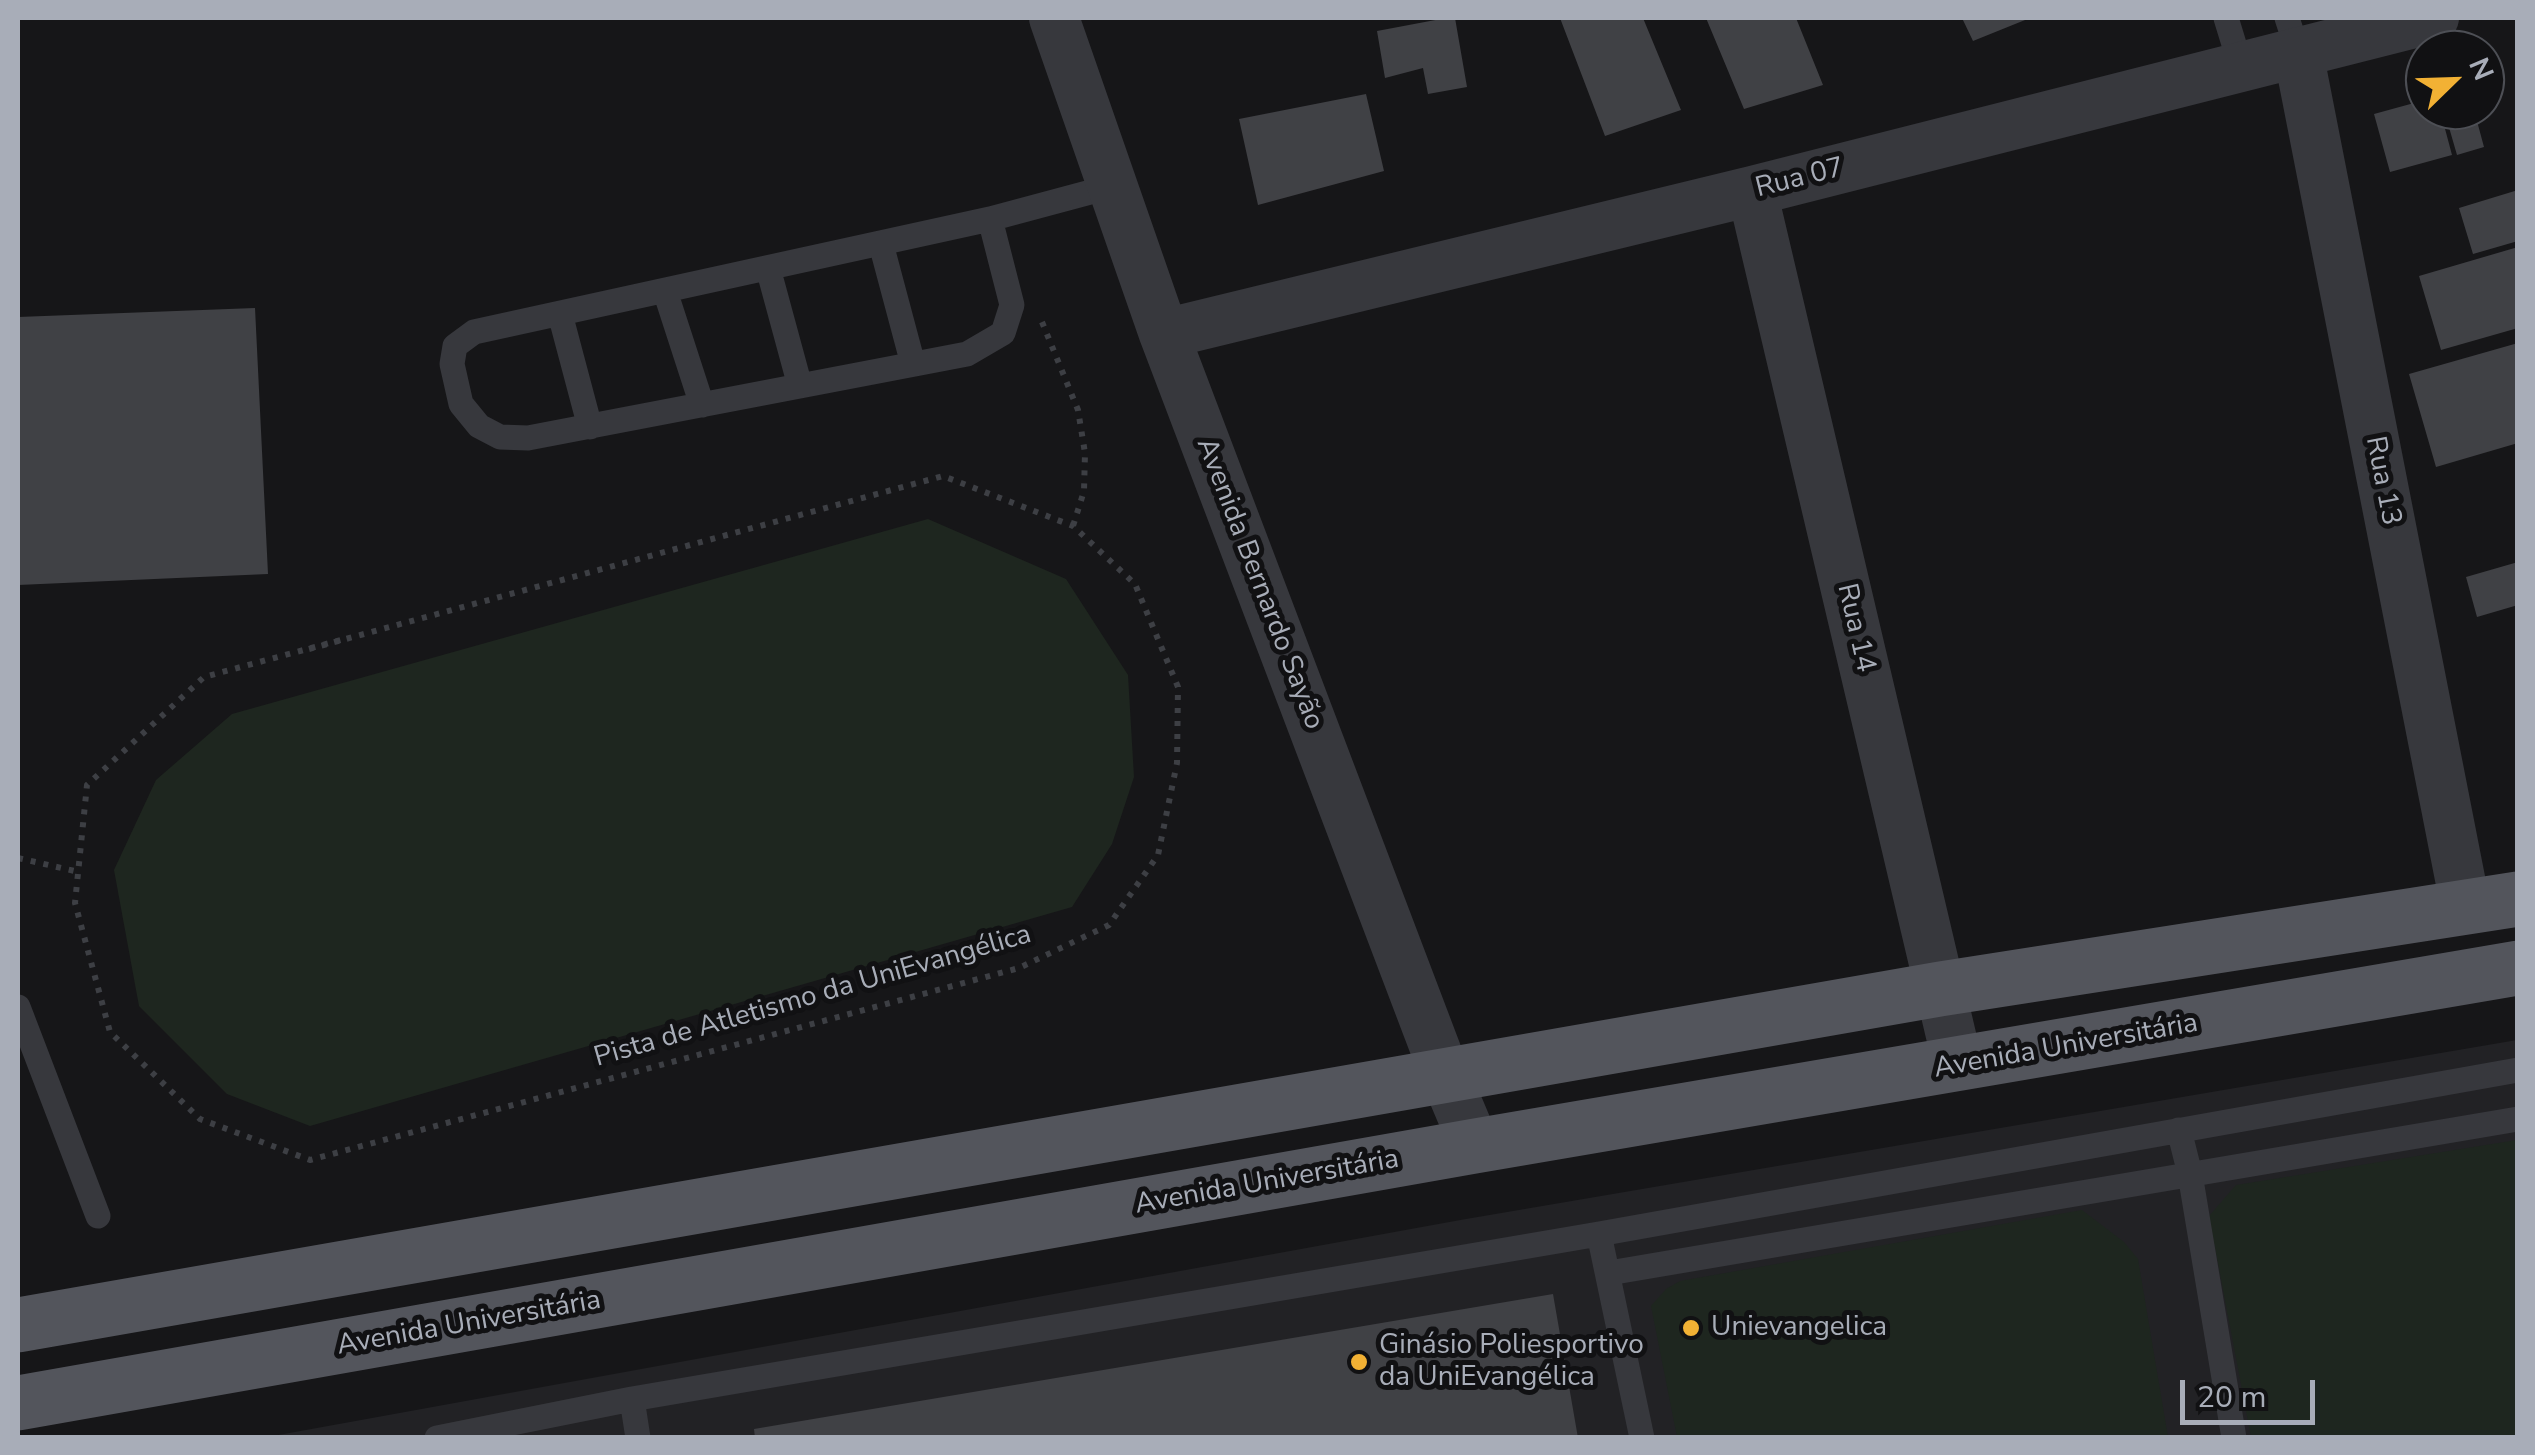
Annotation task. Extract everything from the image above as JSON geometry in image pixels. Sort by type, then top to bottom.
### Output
[{"type":"main road","points":[[18,1324],[1940,989],[2492,904]]},
{"type":"main road","name":"Avenida Universitária","points":[[18,1402],[1475,1146],[2518,968]]},
{"type":"street","name":"Avenida Bernardo Sayão","points":[[1054,18],[1164,334],[1475,1146]]},
{"type":"street","name":"Rua 07","points":[[1164,334],[2242,67],[2292,35],[2434,18]]},
{"type":"street","name":"Rua 13","points":[[2292,35],[2492,904]]},
{"type":"street","name":"Rua 14","points":[[1752,191],[1958,1065]]},
{"type":"lane","points":[[2226,18],[2242,67]]},
{"type":"lane","points":[[990,219],[1012,304],[1003,333],[967,354],[528,438],[500,438],[479,426],[462,404],[452,364],[455,346],[474,332],[881,244],[1113,186]]},
{"type":"lane","points":[[881,244],[913,364]]},
{"type":"lane","points":[[768,268],[800,386]]},
{"type":"lane","points":[[665,291],[702,405]]},
{"type":"lane","points":[[560,314],[590,426]]},
{"type":"lane","points":[[18,1007],[98,1216]]},
{"type":"lane","points":[[437,1438],[632,1398],[1599,1234],[2518,1070]]},
{"type":"lane","points":[[1609,1273],[2518,1119]]},
{"type":"lane","points":[[2180,1130],[2234,1438]]},
{"type":"lane","points":[[1599,1234],[1642,1438]]},
{"type":"lane","points":[[632,1398],[638,1438]]},
{"type":"path","points":[[1042,322],[1078,410],[1085,453],[1084,491],[1073,526]]},
{"type":"path","name":"Pista de Atletismo da UniEvangélica","points":[[943,476],[1073,526],[1134,584],[1178,687],[1177,763],[1158,854],[1109,926],[1019,968],[310,1160],[200,1119],[110,1032],[75,904],[87,785],[204,677],[348,638],[943,476]]},
{"type":"path","name":"Pista de Atletismo da UniEvangélica","points":[[310,650],[348,638]]},
{"type":"path","points":[[18,858],[79,872]]},
{"type":"shaded area","points":[[928,519],[1066,579],[1128,675],[1134,777],[1112,844],[1072,907],[310,1126],[227,1094],[139,1006],[114,870],[156,780],[232,714]]},
{"type":"shaded area","name":"Unievangelica","points":[[2517,1040],[2517,1437],[262,1438],[1466,1219]]},
{"type":"shaded area","points":[[2517,1140],[2517,1437],[2251,1437],[2209,1216],[2236,1185]]},
{"type":"shaded area","points":[[2082,1210],[2124,1242],[2138,1259],[2168,1437],[1677,1437],[1651,1306],[1666,1289],[1680,1281]]},
{"type":"building","points":[[1455,18],[1467,87],[1428,94],[1423,68],[1385,78],[1377,31]]},
{"type":"building","points":[[1560,18],[1643,18],[1681,110],[1605,136]]},
{"type":"building","points":[[1706,18],[1796,18],[1823,85],[1744,109]]},
{"type":"building","points":[[1962,18],[2030,18],[1973,41]]},
{"type":"building","points":[[1366,94],[1384,171],[1258,205],[1239,119]]},
{"type":"building","points":[[2405,105],[2405,130],[2445,130],[2452,155],[2390,172],[2374,114]]},
{"type":"building","points":[[2450,130],[2479,130],[2484,147],[2457,155]]},
{"type":"building","points":[[2518,190],[2518,241],[2473,254],[2459,208]]},
{"type":"building","points":[[2518,247],[2518,328],[2441,350],[2419,276]]},
{"type":"building","points":[[255,308],[268,574],[18,585],[18,317]]},
{"type":"building","points":[[2518,343],[2518,443],[2436,467],[2409,374]]},
{"type":"building","points":[[2518,562],[2518,605],[2477,617],[2466,577]]},
{"type":"building","name":"Ginásio Poliesportivo da UniEvangélica","points":[[1553,1294],[1578,1438],[755,1438],[754,1429]]},
{"type":"place","name":"Unievangelica","points":[[1691,1328]]},
{"type":"place","name":"Ginásio Poliesportivo da UniEvangélica","points":[[1359,1362]]}]
